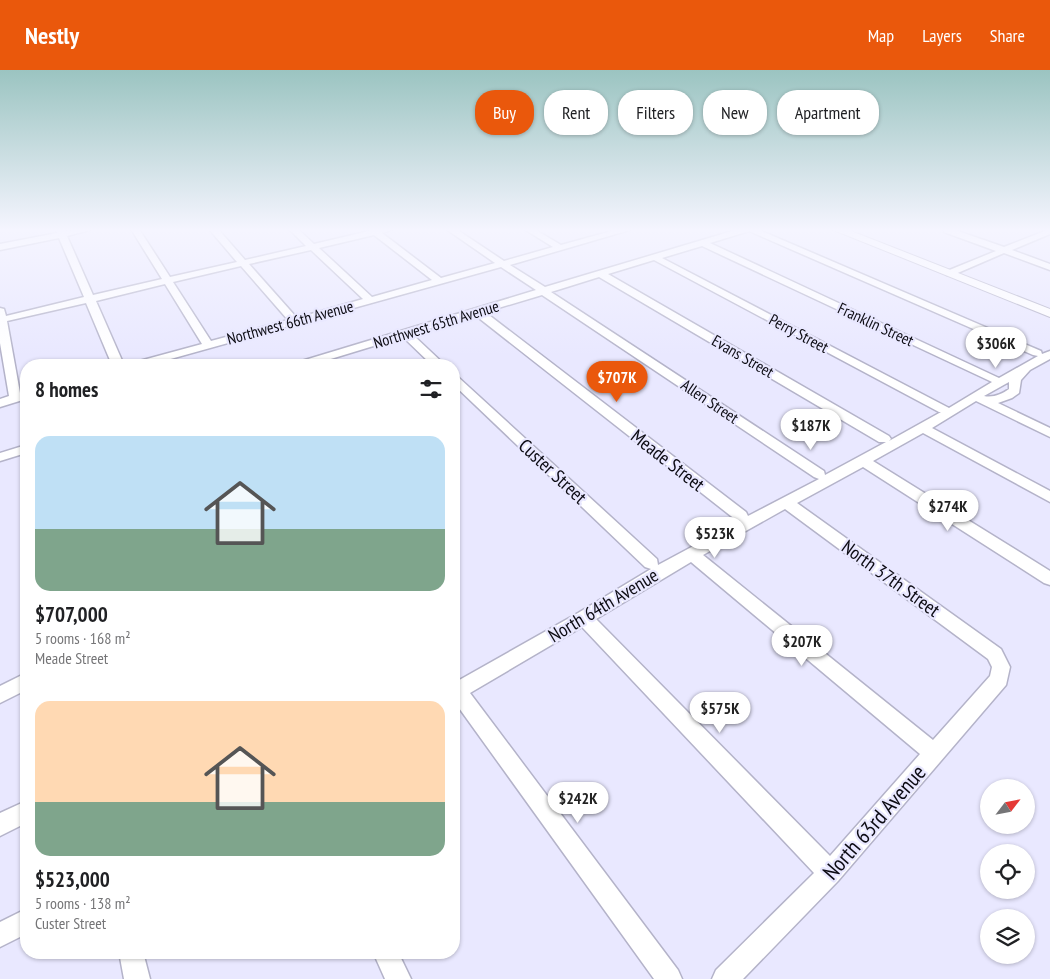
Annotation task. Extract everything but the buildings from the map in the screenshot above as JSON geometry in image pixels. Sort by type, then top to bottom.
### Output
[{"type":"main road","points":[[954,272],[1050,306]]},
{"type":"main road","points":[[954,272],[1050,314]]},
{"type":"street","points":[[79,271],[116,359]]},
{"type":"street","points":[[163,271],[208,345]]},
{"type":"street","points":[[20,393],[1,317],[91,299],[206,271]]},
{"type":"street","points":[[250,271],[294,321]]},
{"type":"street","points":[[339,271],[370,300]]},
{"type":"street","points":[[427,271],[439,281]]},
{"type":"street","name":"Northwest 66th Avenue","points":[[158,359],[475,271]]},
{"type":"street","name":"Allen Street","points":[[514,271],[819,474]]},
{"type":"street","name":"Northwest 65th Avenue","points":[[335,359],[405,333],[610,271]]},
{"type":"street","name":"Perry Street","points":[[680,271],[943,408]]},
{"type":"street","name":"Franklin Street","points":[[764,271],[994,379]]},
{"type":"street","points":[[847,271],[1036,353]]},
{"type":"street","name":"Evans Street","points":[[601,274],[884,439]]},
{"type":"street","name":"Meade Street","points":[[477,312],[741,516]]},
{"type":"street","points":[[405,333],[433,359]]},
{"type":"street","name":"North 64th Avenue","points":[[460,688],[692,554],[974,400],[996,400],[1010,394],[1015,390],[1015,379],[1024,369],[1050,354]]},
{"type":"street","name":"Custer Street","points":[[460,385],[651,563]]},
{"type":"street","points":[[0,403],[20,397]]},
{"type":"street","points":[[974,400],[1050,433]]},
{"type":"street","points":[[923,428],[1050,497]]},
{"type":"street","points":[[0,457],[20,451]]},
{"type":"street","points":[[862,460],[1050,579]]},
{"type":"street","name":"North 37th Street","points":[[787,503],[995,654]]},
{"type":"street","points":[[692,554],[864,697],[934,752]]},
{"type":"street","points":[[584,618],[830,874]]},
{"type":"street","name":"North 63rd Avenue","points":[[725,979],[830,874],[999,679],[1001,667],[995,654]]},
{"type":"street","points":[[0,695],[20,684]]},
{"type":"street","points":[[460,698],[669,979]]},
{"type":"street","points":[[0,825],[20,815]]},
{"type":"street","points":[[0,935],[20,923]]},
{"type":"street","points":[[132,959],[137,979]]},
{"type":"street","points":[[388,959],[398,979]]}]
